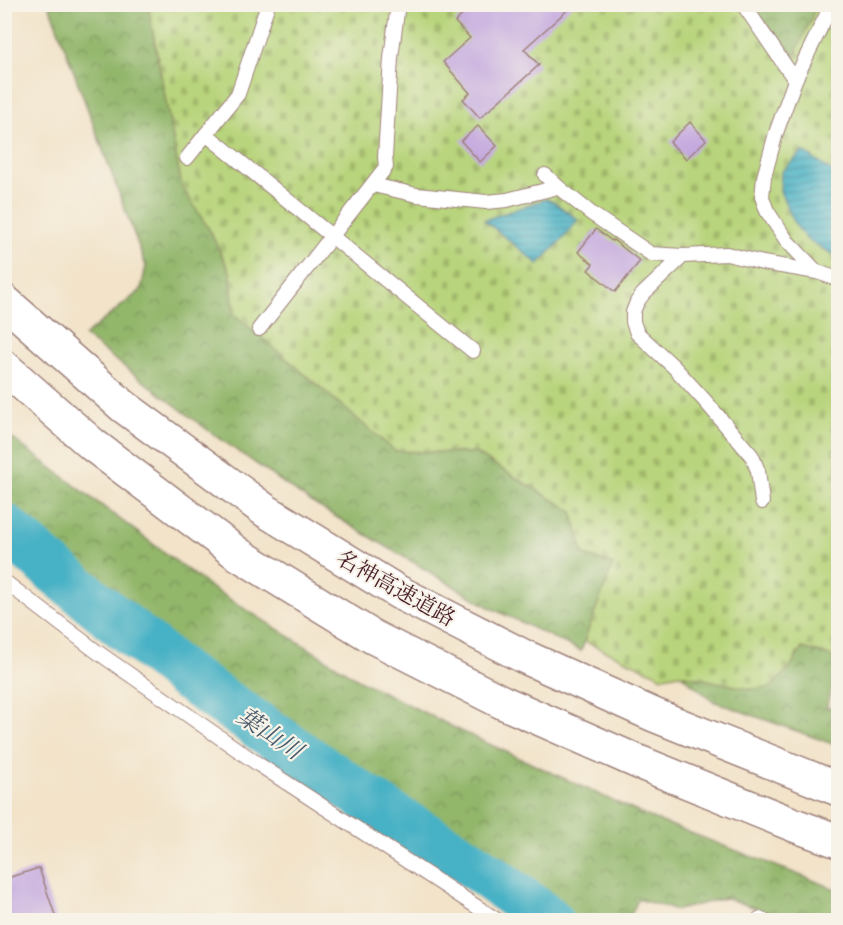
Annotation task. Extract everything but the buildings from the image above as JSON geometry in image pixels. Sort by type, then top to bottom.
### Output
[{"type":"highway","name":"名神高速道路","points":[[4,301],[123,406],[266,511],[398,592],[523,656],[654,715],[838,789]]},
{"type":"highway","points":[[4,367],[93,445],[238,554],[373,637],[512,707],[636,761],[838,841]]},
{"type":"lane","points":[[187,158],[238,94],[268,4]]},
{"type":"lane","points":[[259,329],[386,167],[391,58],[398,4]]},
{"type":"lane","points":[[742,4],[795,80]]},
{"type":"lane","points":[[817,272],[787,241],[767,211],[762,197],[764,177],[776,133],[795,80],[830,8]]},
{"type":"lane","points":[[206,134],[473,351]]},
{"type":"lane","points":[[545,175],[592,214],[651,254],[683,256],[727,254],[817,272],[838,279]]},
{"type":"lane","points":[[373,185],[417,195],[486,202],[507,200],[558,187]]},
{"type":"lane","points":[[683,256],[643,294],[633,312],[633,322],[637,333],[674,367],[752,456],[758,471],[762,502]]},
{"type":"lane","points":[[4,581],[96,651],[258,764],[497,921]]},
{"type":"green space","points":[[49,5],[148,5],[182,187],[209,229],[231,274],[234,314],[395,451],[475,453],[572,511],[583,554],[614,565],[581,651],[489,607],[311,502],[209,431],[84,336],[141,290],[146,266]]},
{"type":"green space","points":[[148,5],[750,5],[791,64],[817,5],[838,5],[838,660],[802,648],[789,669],[770,688],[750,689],[680,674],[663,677],[584,641],[613,565],[583,554],[572,511],[475,453],[395,451],[234,314],[231,274],[209,229],[182,187]]},
{"type":"green space","points":[[750,5],[817,5],[791,65]]},
{"type":"green space","points":[[5,433],[213,589],[361,681],[465,733],[644,815],[838,890],[838,920],[793,920],[725,898],[677,910],[638,899],[629,920],[566,920],[487,858],[389,804],[202,673],[142,629],[5,513]]},
{"type":"green space","points":[[802,648],[838,660],[838,668],[826,708],[838,706],[838,746],[713,701],[680,674],[750,689],[789,669]]},
{"type":"water","points":[[803,151],[838,176],[838,257],[807,240],[795,224],[780,191],[781,172]]},
{"type":"water","points":[[546,199],[554,202],[578,220],[538,264],[484,220]]},
{"type":"waterway","name":"葉山川","points":[[4,527],[185,676],[389,814],[469,862],[549,920]]}]
